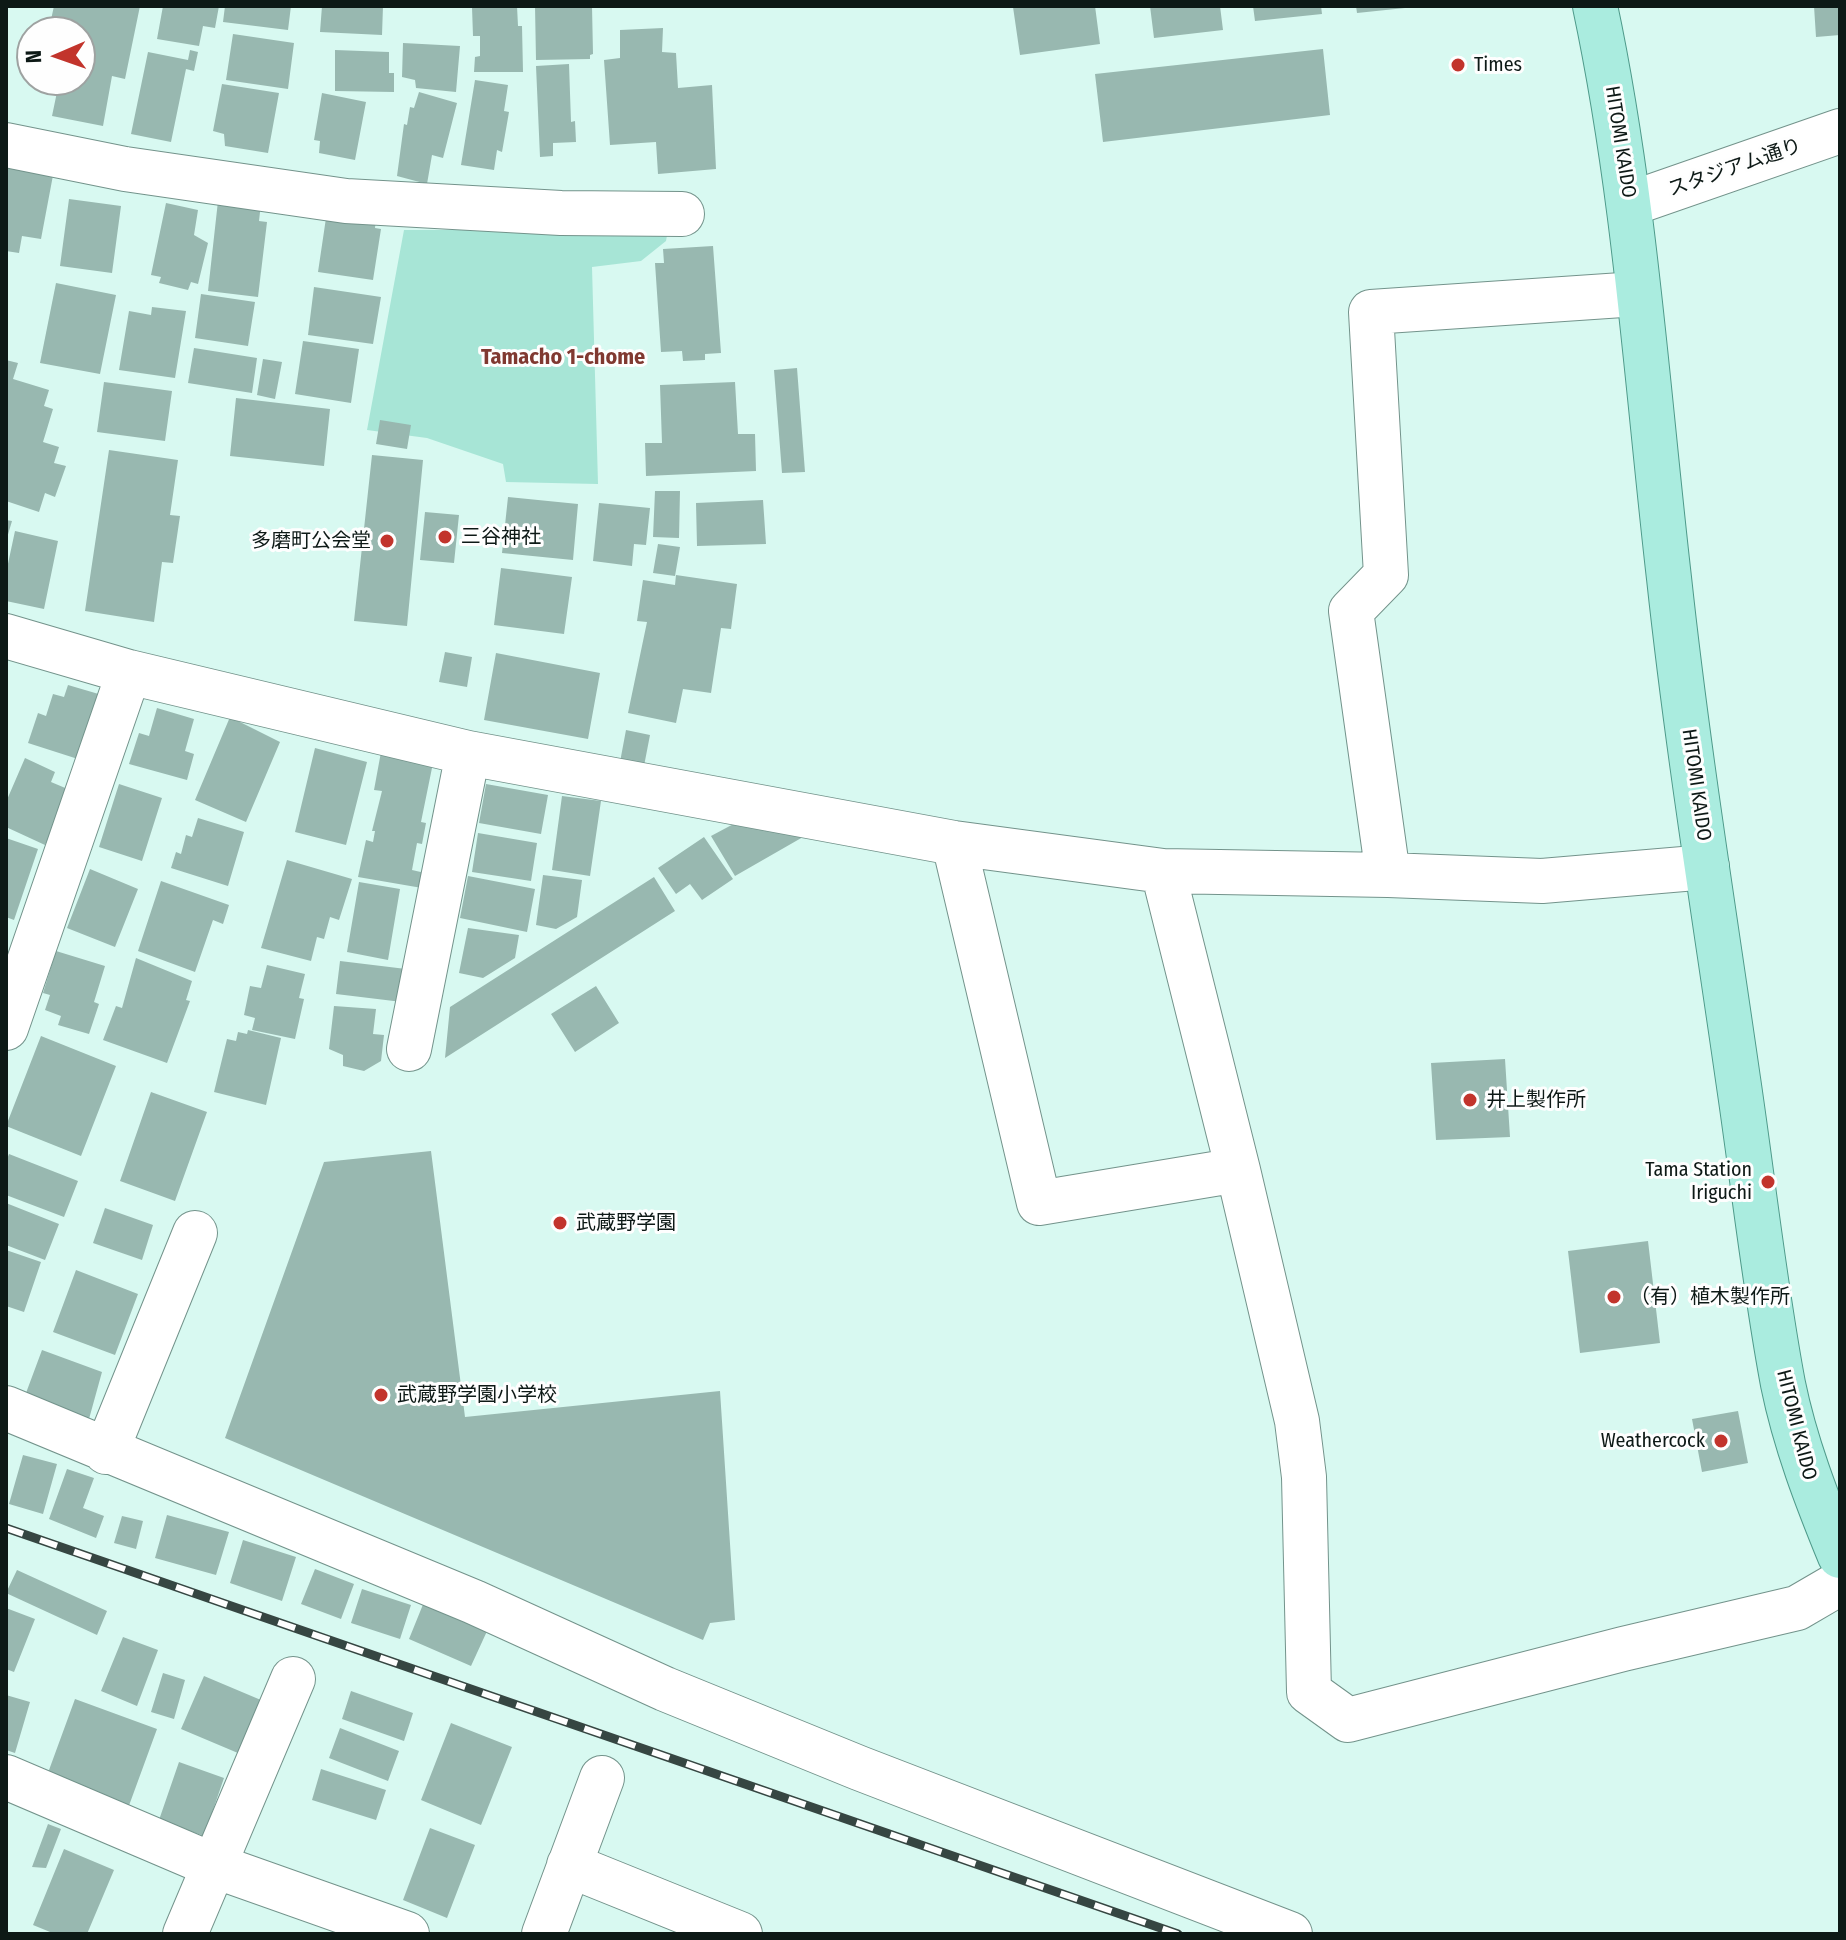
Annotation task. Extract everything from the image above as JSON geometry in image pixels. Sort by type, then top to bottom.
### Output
[{"type":"main road","name":"HITOMI KAIDO","points":[[1595,6],[1612,84],[1630,204],[1669,585],[1707,867],[1784,1385],[1814,1493],[1840,1556]]},
{"type":"street","name":"スタジアム通り","points":[[1630,204],[1840,131]]},
{"type":"street","points":[[6,145],[125,169],[346,201],[561,213],[682,214]]},
{"type":"street","points":[[1388,875],[1351,611],[1386,575],[1371,312],[1637,294]]},
{"type":"street","points":[[6,636],[129,672],[468,753],[954,843],[1163,871],[1542,881],[1707,867]]},
{"type":"street","points":[[6,1028],[129,672]]},
{"type":"street","points":[[409,1049],[468,753]]},
{"type":"street","points":[[954,843],[1039,1203],[1238,1170]]},
{"type":"street","points":[[1163,871],[1297,1421],[1304,1477],[1309,1692],[1348,1720],[1797,1608],[1840,1583]]},
{"type":"street","points":[[106,1452],[195,1233]]},
{"type":"street","points":[[6,1408],[474,1602],[706,1706],[1290,1934]]},
{"type":"street","points":[[185,1934],[293,1679]]},
{"type":"street","points":[[6,1777],[215,1866],[407,1934]]},
{"type":"street","points":[[544,1934],[602,1778]]},
{"type":"street","points":[[569,1865],[740,1934]]},
{"type":"green space","points":[[404,230],[668,230],[666,241],[641,261],[592,267],[598,484],[506,482],[503,464],[427,438],[367,430]]},
{"type":"building","points":[[54,6],[140,6],[125,79],[112,76],[103,126],[52,116],[56,96],[96,96],[96,16],[52,16]]},
{"type":"building","points":[[163,6],[219,6],[215,28],[203,26],[199,46],[157,39]]},
{"type":"building","points":[[225,6],[291,6],[288,30],[223,22]]},
{"type":"building","points":[[322,6],[383,6],[382,35],[320,32]]},
{"type":"building","points":[[517,6],[518,26],[522,26],[523,72],[474,72],[475,57],[480,56],[480,36],[473,36],[472,7]]},
{"type":"building","points":[[535,6],[592,6],[593,54],[590,59],[536,60]]},
{"type":"building","points":[[1095,6],[1100,44],[1020,55],[1013,7]]},
{"type":"building","points":[[1150,6],[1220,6],[1223,30],[1154,38]]},
{"type":"building","points":[[1253,6],[1321,6],[1322,14],[1255,21]]},
{"type":"building","points":[[1356,6],[1404,6],[1405,8],[1357,13]]},
{"type":"building","points":[[1814,6],[1840,6],[1840,35],[1816,37]]},
{"type":"building","points":[[663,28],[662,52],[676,53],[678,88],[712,85],[716,169],[658,174],[656,142],[610,145],[604,60],[620,58],[620,30]]},
{"type":"building","points":[[233,34],[294,43],[288,89],[226,80]]},
{"type":"building","points":[[403,43],[460,46],[456,92],[416,88],[415,80],[402,77]]},
{"type":"building","points":[[1323,49],[1330,115],[1103,142],[1095,74]]},
{"type":"building","points":[[190,50],[198,52],[194,71],[186,69],[171,142],[131,134],[148,52],[188,60]]},
{"type":"building","points":[[335,50],[389,52],[389,73],[394,73],[394,92],[335,91]]},
{"type":"building","points":[[569,64],[571,122],[575,121],[576,142],[553,143],[553,156],[540,157],[536,66]]},
{"type":"building","points":[[475,80],[508,85],[504,111],[509,112],[502,152],[497,150],[494,170],[461,165]]},
{"type":"building","points":[[222,84],[279,93],[268,153],[225,146],[224,134],[213,131]]},
{"type":"building","points":[[419,92],[457,103],[443,158],[432,155],[427,184],[397,176],[404,124],[407,125],[410,107],[414,108]]},
{"type":"building","points":[[322,93],[366,102],[355,160],[319,153],[320,141],[314,140]]},
{"type":"building","points":[[6,160],[54,170],[41,239],[22,236],[19,253],[6,251]]},
{"type":"building","points":[[69,199],[121,206],[112,273],[60,266]]},
{"type":"building","points":[[218,201],[261,203],[259,221],[267,222],[258,297],[208,291]]},
{"type":"building","points":[[166,203],[198,210],[194,235],[208,243],[198,284],[191,282],[188,290],[159,283],[161,277],[151,275]]},
{"type":"building","points":[[326,218],[376,218],[375,228],[381,229],[373,280],[318,272]]},
{"type":"building","points":[[713,246],[721,353],[705,354],[705,360],[683,361],[682,351],[661,352],[655,263],[664,263],[663,249]]},
{"type":"building","points":[[56,283],[116,295],[100,374],[40,363]]},
{"type":"building","points":[[314,287],[381,297],[373,344],[308,335]]},
{"type":"building","points":[[201,294],[255,302],[248,346],[195,338]]},
{"type":"building","points":[[152,307],[186,311],[175,378],[119,370],[129,311],[151,315]]},
{"type":"building","points":[[303,341],[359,349],[351,403],[295,394]]},
{"type":"building","points":[[194,348],[257,358],[252,393],[188,383]]},
{"type":"building","points":[[263,359],[282,362],[275,399],[257,395]]},
{"type":"building","points":[[6,360],[18,363],[13,379],[49,390],[44,406],[53,409],[43,442],[59,447],[54,463],[66,466],[55,497],[45,493],[39,512],[6,501]]},
{"type":"building","points":[[797,368],[805,472],[782,473],[774,370]]},
{"type":"building","points":[[104,382],[172,391],[165,441],[97,432]]},
{"type":"building","points":[[735,382],[738,434],[755,434],[756,471],[646,476],[645,443],[662,443],[660,385]]},
{"type":"building","points":[[236,398],[330,409],[324,466],[230,456]]},
{"type":"building","points":[[380,420],[411,425],[407,449],[376,444]]},
{"type":"building","points":[[109,450],[178,460],[170,515],[180,516],[173,563],[162,562],[154,622],[85,611]]},
{"type":"building","name":"多磨町公会堂","points":[[372,455],[423,460],[407,626],[354,621]]},
{"type":"building","points":[[655,491],[680,491],[679,538],[653,537]]},
{"type":"building","points":[[508,497],[578,504],[573,560],[502,553]]},
{"type":"building","points":[[763,500],[766,544],[697,546],[696,503]]},
{"type":"building","points":[[599,503],[650,508],[646,545],[634,544],[632,566],[593,561]]},
{"type":"building","points":[[425,512],[459,515],[454,563],[420,560]]},
{"type":"building","points":[[6,520],[12,521],[7,538],[6,538]]},
{"type":"building","points":[[15,531],[58,541],[44,609],[6,601],[6,573]]},
{"type":"building","points":[[658,544],[680,547],[675,576],[653,573]]},
{"type":"building","points":[[501,568],[572,577],[564,634],[494,625]]},
{"type":"building","points":[[676,575],[737,584],[731,629],[721,628],[711,693],[683,689],[676,723],[628,713],[647,622],[637,621],[643,580],[675,585]]},
{"type":"building","points":[[445,652],[472,657],[467,687],[439,682]]},
{"type":"building","points":[[496,653],[600,673],[588,739],[484,720]]},
{"type":"building","points":[[68,685],[102,695],[81,760],[28,743],[38,713],[46,716],[53,694],[64,697]]},
{"type":"building","points":[[157,708],[194,719],[185,751],[194,754],[187,780],[129,764],[139,733],[149,736]]},
{"type":"building","points":[[230,717],[280,742],[246,822],[195,800]]},
{"type":"building","points":[[626,730],[650,735],[644,766],[620,762]]},
{"type":"building","points":[[315,748],[367,762],[346,845],[295,832]]},
{"type":"building","points":[[381,752],[433,763],[421,822],[426,823],[422,844],[417,843],[412,870],[425,873],[422,888],[358,877],[366,840],[373,842],[375,831],[372,831],[382,791],[374,790]]},
{"type":"building","points":[[25,758],[55,772],[51,782],[70,790],[45,845],[6,827],[6,802]]},
{"type":"building","points":[[119,784],[162,798],[142,861],[99,847]]},
{"type":"building","points":[[486,784],[548,795],[541,834],[479,823]]},
{"type":"building","points":[[562,796],[601,801],[590,876],[552,870]]},
{"type":"building","points":[[198,818],[244,832],[228,886],[171,868],[176,852],[181,854],[186,835],[192,837]]},
{"type":"building","points":[[741,820],[803,837],[735,876],[711,836]]},
{"type":"building","points":[[478,833],[537,843],[531,881],[472,872]]},
{"type":"building","points":[[704,837],[733,879],[702,900],[690,884],[676,894],[658,868]]},
{"type":"building","points":[[6,838],[38,849],[14,920],[6,917]]},
{"type":"building","points":[[287,860],[352,879],[339,920],[330,917],[324,939],[317,937],[311,961],[261,948]]},
{"type":"building","points":[[90,869],[138,889],[115,947],[67,928]]},
{"type":"building","points":[[543,875],[582,880],[577,917],[556,929],[536,925]]},
{"type":"building","points":[[468,876],[535,889],[527,932],[460,918]]},
{"type":"building","points":[[654,877],[675,911],[445,1058],[450,1007]]},
{"type":"building","points":[[161,881],[229,905],[223,924],[213,920],[195,972],[138,951]]},
{"type":"building","points":[[359,882],[400,889],[388,960],[347,952]]},
{"type":"building","points":[[468,928],[519,935],[515,958],[483,978],[459,973]]},
{"type":"building","points":[[56,951],[105,966],[94,1002],[99,1004],[89,1034],[58,1025],[61,1016],[45,1010],[50,995],[43,993]]},
{"type":"building","points":[[136,958],[192,981],[186,1000],[190,1001],[167,1063],[103,1040],[116,1006],[122,1008]]},
{"type":"building","points":[[340,961],[406,969],[402,1002],[336,994]]},
{"type":"building","points":[[267,965],[305,974],[299,998],[304,999],[295,1039],[252,1030],[255,1018],[244,1015],[250,986],[261,988]]},
{"type":"building","points":[[596,986],[619,1023],[575,1052],[551,1014]]},
{"type":"building","points":[[334,1006],[376,1009],[373,1034],[384,1035],[381,1061],[364,1071],[343,1066],[343,1055],[329,1049]]},
{"type":"building","points":[[248,1030],[281,1038],[266,1105],[214,1092],[227,1039],[236,1041],[238,1032],[247,1034]]},
{"type":"building","points":[[41,1036],[116,1066],[81,1156],[6,1126]]},
{"type":"building","name":"井上製作所","points":[[1505,1059],[1510,1137],[1436,1140],[1431,1063]]},
{"type":"building","points":[[151,1092],[207,1112],[175,1201],[120,1181]]},
{"type":"building","points":[[431,1151],[465,1417],[720,1391],[735,1620],[710,1623],[703,1640],[225,1438],[324,1162]]},
{"type":"building","points":[[9,1154],[78,1181],[64,1217],[6,1195],[6,1162]]},
{"type":"building","points":[[6,1203],[59,1224],[45,1260],[6,1245]]},
{"type":"building","points":[[105,1208],[153,1225],[142,1260],[93,1243]]},
{"type":"building","name":"（有）植木製作所","points":[[1648,1241],[1660,1343],[1580,1353],[1568,1251]]},
{"type":"building","points":[[6,1250],[41,1262],[24,1312],[6,1306]]},
{"type":"building","points":[[76,1270],[138,1294],[115,1355],[53,1332]]},
{"type":"building","points":[[42,1350],[102,1372],[89,1419],[26,1393]]},
{"type":"building","points":[[1738,1411],[1748,1463],[1702,1472],[1692,1419]]},
{"type":"building","points":[[23,1455],[57,1464],[43,1514],[9,1504]]},
{"type":"building","points":[[67,1469],[94,1478],[83,1508],[104,1516],[96,1538],[49,1519]]},
{"type":"building","points":[[167,1515],[229,1532],[216,1575],[155,1558]]},
{"type":"building","points":[[122,1516],[143,1521],[136,1549],[114,1543]]},
{"type":"building","points":[[243,1540],[296,1557],[282,1601],[230,1583]]},
{"type":"building","points":[[315,1569],[354,1584],[341,1619],[301,1604]]},
{"type":"building","points":[[17,1570],[107,1611],[97,1635],[6,1593]]},
{"type":"building","points":[[362,1589],[411,1605],[400,1639],[351,1623]]},
{"type":"building","points":[[424,1602],[488,1629],[471,1666],[409,1639]]},
{"type":"building","points":[[6,1608],[35,1619],[14,1672],[6,1669]]},
{"type":"building","points":[[123,1637],[158,1650],[137,1706],[101,1691]]},
{"type":"building","points":[[163,1673],[185,1680],[174,1719],[151,1712]]},
{"type":"building","points":[[204,1676],[268,1703],[245,1756],[181,1729]]},
{"type":"building","points":[[351,1691],[413,1713],[404,1741],[342,1719]]},
{"type":"building","points":[[6,1695],[30,1702],[15,1753],[6,1750]]},
{"type":"building","points":[[75,1699],[157,1729],[127,1811],[45,1781]]},
{"type":"building","points":[[451,1723],[512,1747],[481,1825],[421,1800]]},
{"type":"building","points":[[340,1728],[399,1751],[388,1781],[329,1758]]},
{"type":"building","points":[[179,1762],[224,1778],[204,1836],[159,1820]]},
{"type":"building","points":[[321,1769],[386,1790],[376,1820],[312,1800]]},
{"type":"building","points":[[48,1824],[61,1829],[46,1868],[32,1867]]},
{"type":"building","points":[[430,1828],[475,1845],[447,1918],[403,1900]]},
{"type":"building","points":[[64,1849],[114,1870],[87,1934],[55,1934],[33,1925]]},
{"type":"railway","points":[[6,1528],[1178,1934]]},
{"type":"place","name":"Times","points":[[1458,65]]},
{"type":"place","name":"三谷神社","points":[[445,537]]},
{"type":"place","name":"多磨町公会堂","points":[[387,541]]},
{"type":"place","name":"井上製作所","points":[[1470,1100]]},
{"type":"place","name":"Tama Station Iriguchi","points":[[1768,1182]]},
{"type":"place","name":"武蔵野学園","points":[[560,1223]]},
{"type":"place","name":"（有）植木製作所","points":[[1614,1297]]},
{"type":"place","name":"武蔵野学園小学校","points":[[381,1395]]},
{"type":"place","name":"Weathercock","points":[[1721,1441]]},
{"type":"district","name":"Tamacho 1-chome","points":[[563,358]]}]
